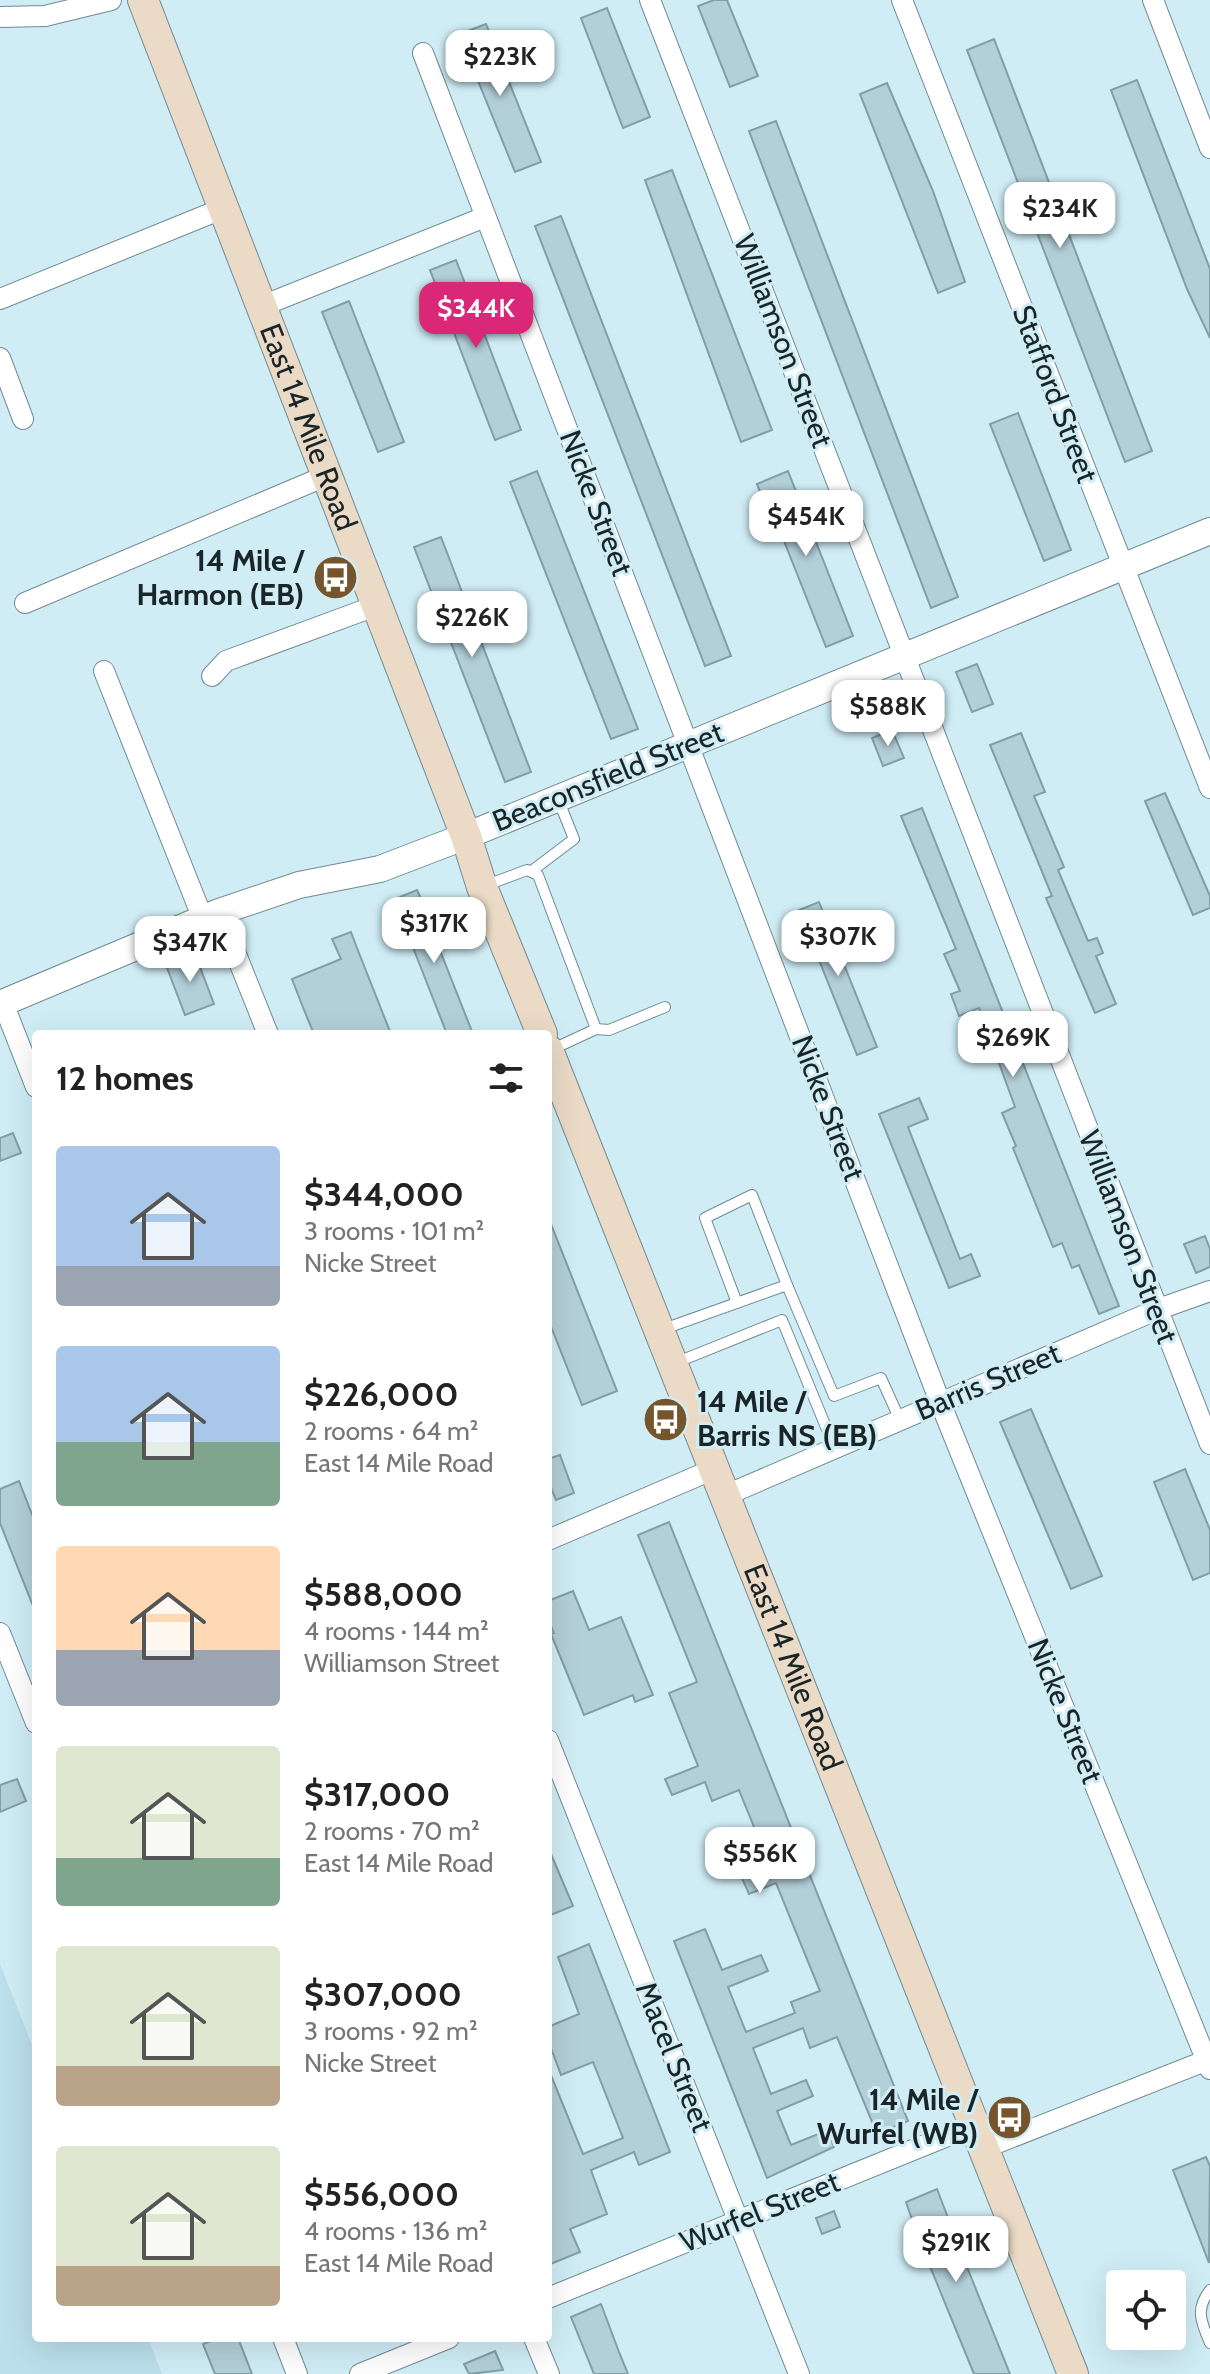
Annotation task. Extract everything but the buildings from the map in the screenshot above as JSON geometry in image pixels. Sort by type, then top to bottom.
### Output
[{"type":"main road","name":"East 14 Mile Road","points":[[143,0],[378,605],[466,836],[482,887],[540,1030]]},
{"type":"main road","name":"East 14 Mile Road","points":[[552,1060],[1073,2374]]},
{"type":"street","points":[[0,17],[45,16],[111,0]]},
{"type":"street","name":"Williamson Street","points":[[650,0],[1210,1444]]},
{"type":"street","name":"Stafford Street","points":[[902,0],[1210,788]]},
{"type":"street","points":[[1153,0],[1210,148]]},
{"type":"street","name":"Nicke Street","points":[[423,53],[940,1402],[1209,2063]]},
{"type":"street","points":[[0,299],[224,208]]},
{"type":"street","points":[[262,306],[485,217]]},
{"type":"street","points":[[0,358],[23,419]]},
{"type":"street","points":[[25,603],[328,475]]},
{"type":"street","name":"Beaconsfield Street","points":[[1,1003],[211,915],[299,885],[380,869],[466,836],[1210,531]]},
{"type":"street","points":[[212,676],[226,661],[378,605]]},
{"type":"street","points":[[104,671],[211,915],[266,1030]]},
{"type":"street","points":[[1,1003],[32,1077]]},
{"type":"street","name":"Barris Street","points":[[552,1539],[719,1483],[835,1449],[1156,1310],[1210,1291]]},
{"type":"street","points":[[0,1633],[32,1713]]},
{"type":"street","name":"Macel Street","points":[[552,1750],[799,2374]]},
{"type":"street","name":"Wurfel Street","points":[[552,2296],[739,2220],[1209,2063]]},
{"type":"street","points":[[285,2342],[297,2374]]},
{"type":"street","points":[[360,2374],[439,2342]]},
{"type":"street","points":[[536,2342],[549,2374]]},
{"type":"lane","points":[[482,887],[533,870],[574,839],[558,798]]},
{"type":"lane","points":[[533,870],[596,1029]]},
{"type":"lane","points":[[552,1048],[596,1029],[609,1030],[665,1007]]},
{"type":"lane","points":[[737,1303],[705,1218],[752,1195],[834,1396],[881,1378],[900,1420]]},
{"type":"lane","points":[[659,1330],[787,1285]]},
{"type":"lane","points":[[673,1365],[782,1320],[835,1449]]},
{"type":"lane","points":[[1210,2290],[1201,2302],[1199,2317],[1210,2343]]},
{"type":"shaded area","points":[[0,1964],[32,2045],[32,2342],[150,2342],[162,2374],[0,2374]]},
{"type":"place","name":"14 Mile / Harmon (EB)","points":[[335,578]]},
{"type":"place","name":"14 Mile / Barris NS (EB)","points":[[666,1419]]},
{"type":"place","name":"14 Mile / Wurfel (WB)","points":[[1009,2117]]}]
